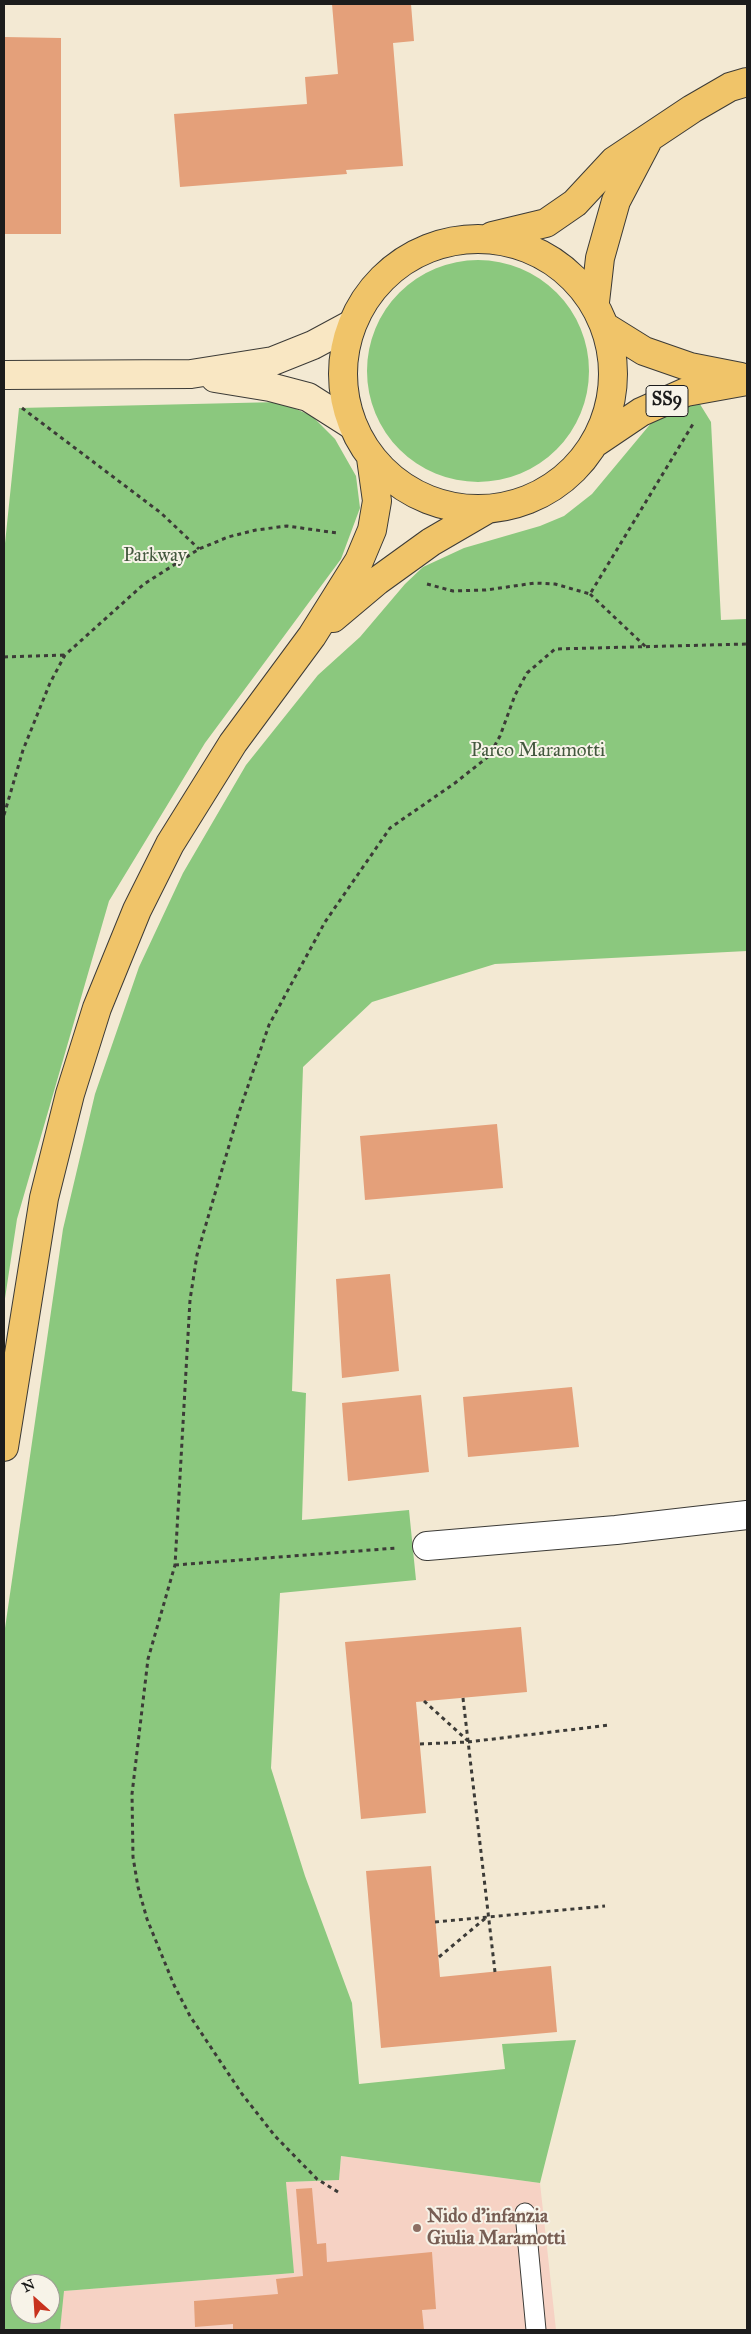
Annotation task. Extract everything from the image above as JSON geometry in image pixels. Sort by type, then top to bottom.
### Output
[{"type":"main road","points":[[485,238],[528,247],[566,269],[595,302],[607,328],[615,367],[610,406],[595,443],[575,470],[549,490],[519,504],[486,510],[443,505],[403,488],[371,458],[352,425],[343,392],[343,358],[352,324],[373,288],[405,260],[443,242],[485,238],[546,223],[575,203],[614,161],[699,104],[730,87],[747,82]]},
{"type":"main road","points":[[595,302],[600,258],[616,201],[650,137]]},
{"type":"main road","points":[[4,375],[191,374],[273,361],[313,345],[352,324]]},
{"type":"main road","name":"SS9","points":[[607,328],[644,351],[690,367],[747,380]]},
{"type":"main road","points":[[191,374],[270,387],[308,397],[352,425]]},
{"type":"main road","name":"SS9","points":[[595,443],[641,412],[686,392],[747,380]]},
{"type":"main road","points":[[4,1447],[44,1198],[70,1094],[97,1008],[137,910],[170,844],[232,743],[312,636],[358,561],[372,530],[377,501],[371,458]]},
{"type":"main road","points":[[312,636],[377,581],[431,542],[486,510]]},
{"type":"street","points":[[427,1546],[616,1530],[747,1515]]},
{"type":"lane","points":[[525,2213],[536,2330]]},
{"type":"path","points":[[17,405],[161,512],[199,549]]},
{"type":"path","points":[[590,594],[695,421]]},
{"type":"path","points":[[4,815],[23,750],[50,683],[65,655],[144,584],[199,549],[228,537],[287,526],[339,534]]},
{"type":"path","points":[[420,581],[436,588],[453,591],[486,590],[535,583],[555,584],[590,594],[647,648]]},
{"type":"path","points":[[338,2192],[317,2179],[275,2136],[242,2094],[209,2046],[174,1985],[148,1919],[138,1887],[133,1857],[132,1794],[148,1659],[175,1565],[191,1285],[197,1255],[238,1115],[269,1025],[325,922],[390,828],[455,783],[489,756],[500,736],[514,695],[527,674],[555,649],[747,644]]},
{"type":"path","points":[[4,657],[65,655]]},
{"type":"path","points":[[175,1565],[427,1546]]},
{"type":"path","points":[[463,1698],[495,1972]]},
{"type":"path","points":[[424,1701],[468,1742]]},
{"type":"path","points":[[420,1744],[468,1742],[610,1725]]},
{"type":"path","points":[[435,1922],[489,1915],[604,1906]]},
{"type":"path","points":[[439,1957],[489,1915]]},
{"type":"shaded area","name":"Nido d'infanzia Giulia Maramotti","points":[[341,2156],[540,2183],[556,2330],[60,2330],[63,2291],[293,2273],[286,2182],[339,2180]]},
{"type":"green space","points":[[467,260],[489,260],[521,268],[540,278],[557,292],[571,309],[581,328],[587,349],[589,371],[587,393],[581,414],[571,433],[557,450],[540,464],[521,474],[489,482],[467,482],[435,474],[416,464],[392,442],[375,414],[367,382],[367,360],[375,328],[385,309],[407,285],[435,268]]},
{"type":"green space","name":"Parco Maramotti","points":[[698,401],[711,422],[721,620],[747,619],[747,951],[495,964],[372,1002],[303,1067],[292,1391],[306,1393],[302,1520],[409,1510],[416,1580],[280,1593],[271,1768],[305,1876],[352,2003],[359,2084],[505,2069],[502,2044],[576,2040],[540,2183],[341,2156],[339,2180],[286,2182],[294,2273],[64,2291],[60,2330],[4,2330],[4,1635],[63,1229],[95,1094],[139,967],[183,873],[246,765],[318,675],[360,637],[405,584],[423,567],[464,548],[540,526],[564,516],[592,494],[657,416]]},
{"type":"green space","name":"Parkway","points":[[280,402],[312,416],[335,439],[356,476],[360,508],[341,559],[205,743],[109,901],[17,1219],[4,1305],[4,553],[19,408]]},
{"type":"building","points":[[332,4],[411,4],[414,41],[393,43],[403,166],[346,170],[347,174],[180,187],[174,114],[307,104],[305,77],[338,74]]},
{"type":"building","points":[[4,37],[61,38],[61,234],[4,234]]},
{"type":"building","points":[[497,1124],[503,1188],[365,1200],[360,1136]]},
{"type":"building","points":[[390,1274],[399,1371],[342,1378],[336,1279]]},
{"type":"building","points":[[572,1387],[579,1447],[468,1457],[463,1397]]},
{"type":"building","points":[[421,1395],[429,1472],[348,1481],[342,1403]]},
{"type":"building","points":[[521,1627],[527,1692],[416,1702],[426,1813],[361,1819],[345,1642]]},
{"type":"building","points":[[431,1866],[440,1977],[551,1966],[557,2032],[381,2048],[366,1871]]},
{"type":"building","points":[[312,2188],[317,2244],[326,2243],[327,2262],[432,2252],[436,2309],[422,2310],[424,2330],[233,2330],[233,2324],[195,2327],[194,2301],[278,2294],[276,2279],[303,2276],[296,2189]]},
{"type":"place","name":"Nido d'infanzia Giulia Maramotti","points":[[417,2228]]}]
